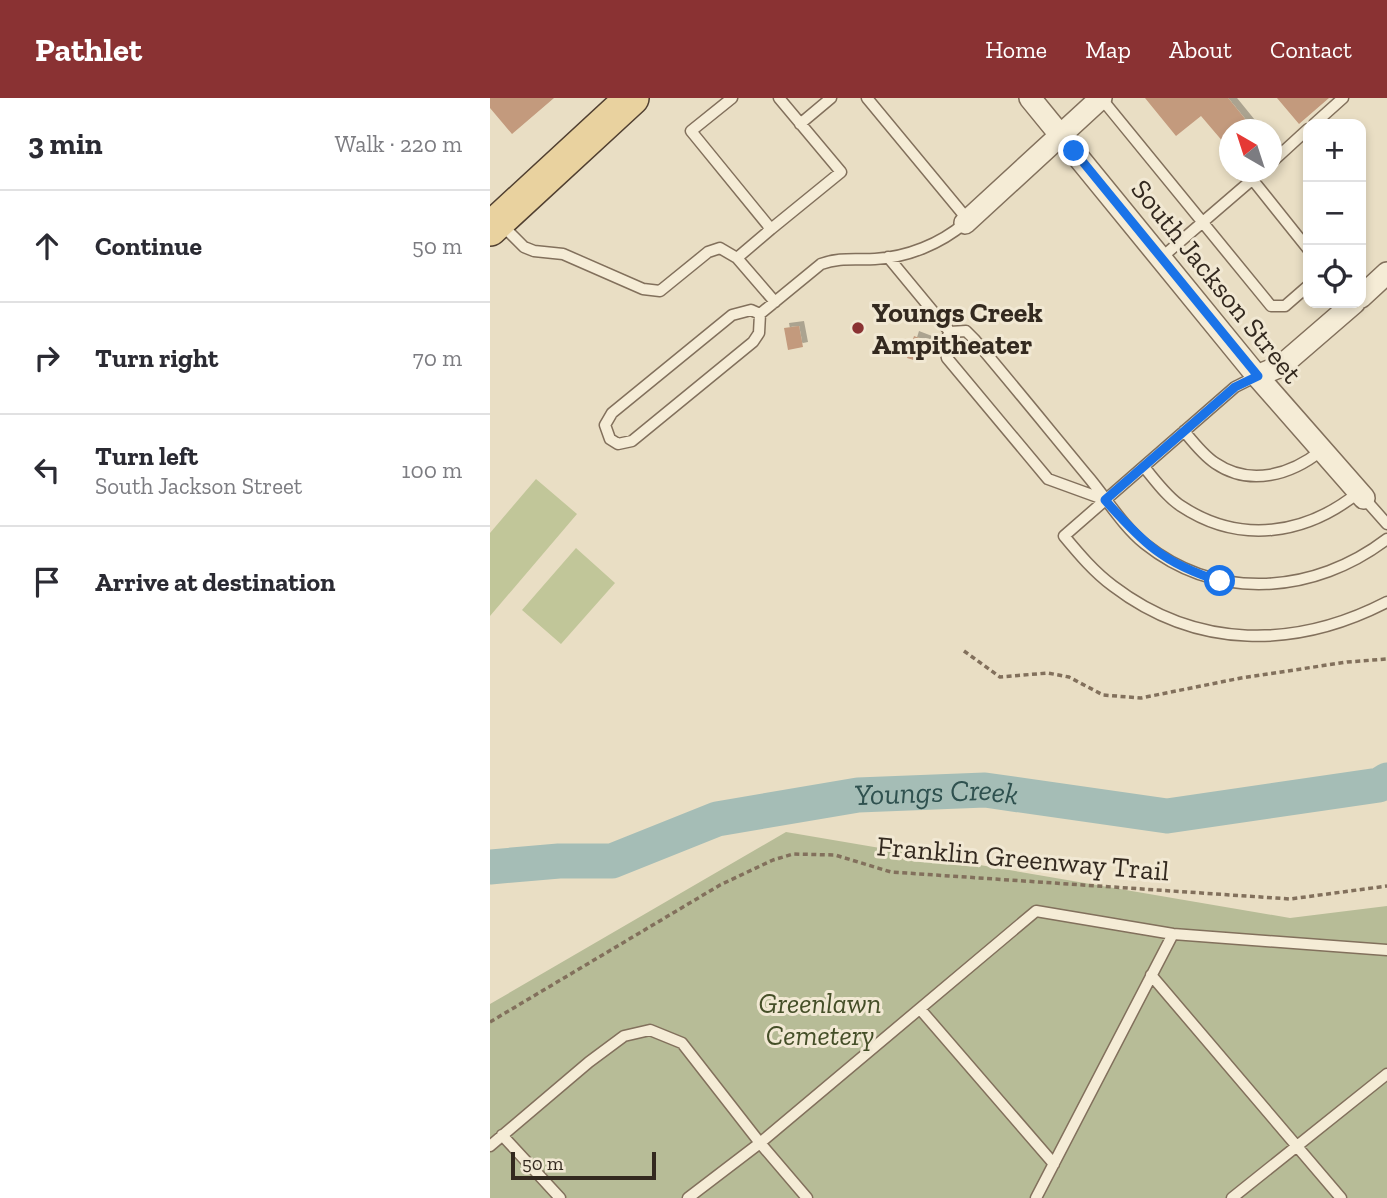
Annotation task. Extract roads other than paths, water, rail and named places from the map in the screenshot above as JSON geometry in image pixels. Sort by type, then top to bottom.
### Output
[{"type":"main road","points":[[494,225],[632,98]]},
{"type":"street","name":"South Jackson Street","points":[[1030,98],[1258,376],[1361,495]]},
{"type":"street","points":[[967,221],[1101,98]]},
{"type":"street","points":[[1366,292],[1387,273]]},
{"type":"street","points":[[1258,376],[1281,366],[1347,308]]},
{"type":"lane","points":[[732,98],[691,131],[771,229]]},
{"type":"lane","points":[[737,258],[841,172],[779,98]]},
{"type":"lane","points":[[800,124],[831,98]]},
{"type":"lane","points":[[760,314],[821,264],[831,260],[888,257],[918,250],[938,241],[967,221],[867,98]]},
{"type":"lane","points":[[1101,98],[1271,306],[1284,306],[1303,290]]},
{"type":"lane","points":[[1320,119],[1343,98]]},
{"type":"lane","points":[[1282,153],[1303,134]]},
{"type":"lane","points":[[1161,258],[1248,182]]},
{"type":"lane","points":[[1261,182],[1306,245]]},
{"type":"lane","points":[[494,225],[524,247],[563,254],[643,289],[660,291],[712,249],[720,248],[737,258],[775,302]]},
{"type":"lane","points":[[888,257],[950,332]]},
{"type":"lane","points":[[751,310],[760,314],[760,332],[753,342],[632,441],[618,444],[610,439],[605,425],[612,413],[732,315],[751,310]]},
{"type":"lane","points":[[950,332],[967,331],[1105,500],[1143,542],[1168,560],[1194,573],[1245,585],[1295,582],[1327,573],[1356,560],[1387,539]]},
{"type":"lane","points":[[950,332],[944,343],[947,358],[1048,479],[1105,500]]},
{"type":"lane","points":[[1258,376],[1235,387],[1064,536],[1112,586],[1148,610],[1194,627],[1236,635],[1270,637],[1312,631],[1355,618],[1387,602]]},
{"type":"lane","points":[[1184,431],[1213,462],[1249,477],[1273,475],[1300,466],[1322,450]]},
{"type":"lane","points":[[1144,467],[1180,506],[1224,527],[1248,531],[1289,528],[1312,521],[1361,495],[1387,524]]},
{"type":"lane","points":[[688,1198],[760,1143],[1036,911],[1173,934],[1387,950]]},
{"type":"lane","points":[[1036,1198],[1173,934]]},
{"type":"lane","points":[[1151,975],[1341,1198]]},
{"type":"lane","points":[[920,1009],[1054,1164]]},
{"type":"lane","points":[[490,1146],[589,1062],[624,1037],[650,1030],[682,1043],[807,1198]]},
{"type":"lane","points":[[1232,1198],[1296,1144],[1387,1074]]},
{"type":"lane","points":[[502,1135],[560,1198]]},
{"type":"waterway","name":"Youngs Creek","points":[[490,867],[559,861],[612,861],[717,819],[858,795],[985,790],[1167,816],[1379,785],[1387,780]]},
{"type":"place","name":"Youngs Creek Ampitheater","points":[[858,328]]},
{"type":"park label","name":"Greenlawn Cemetery","points":[[820,1019]]}]
